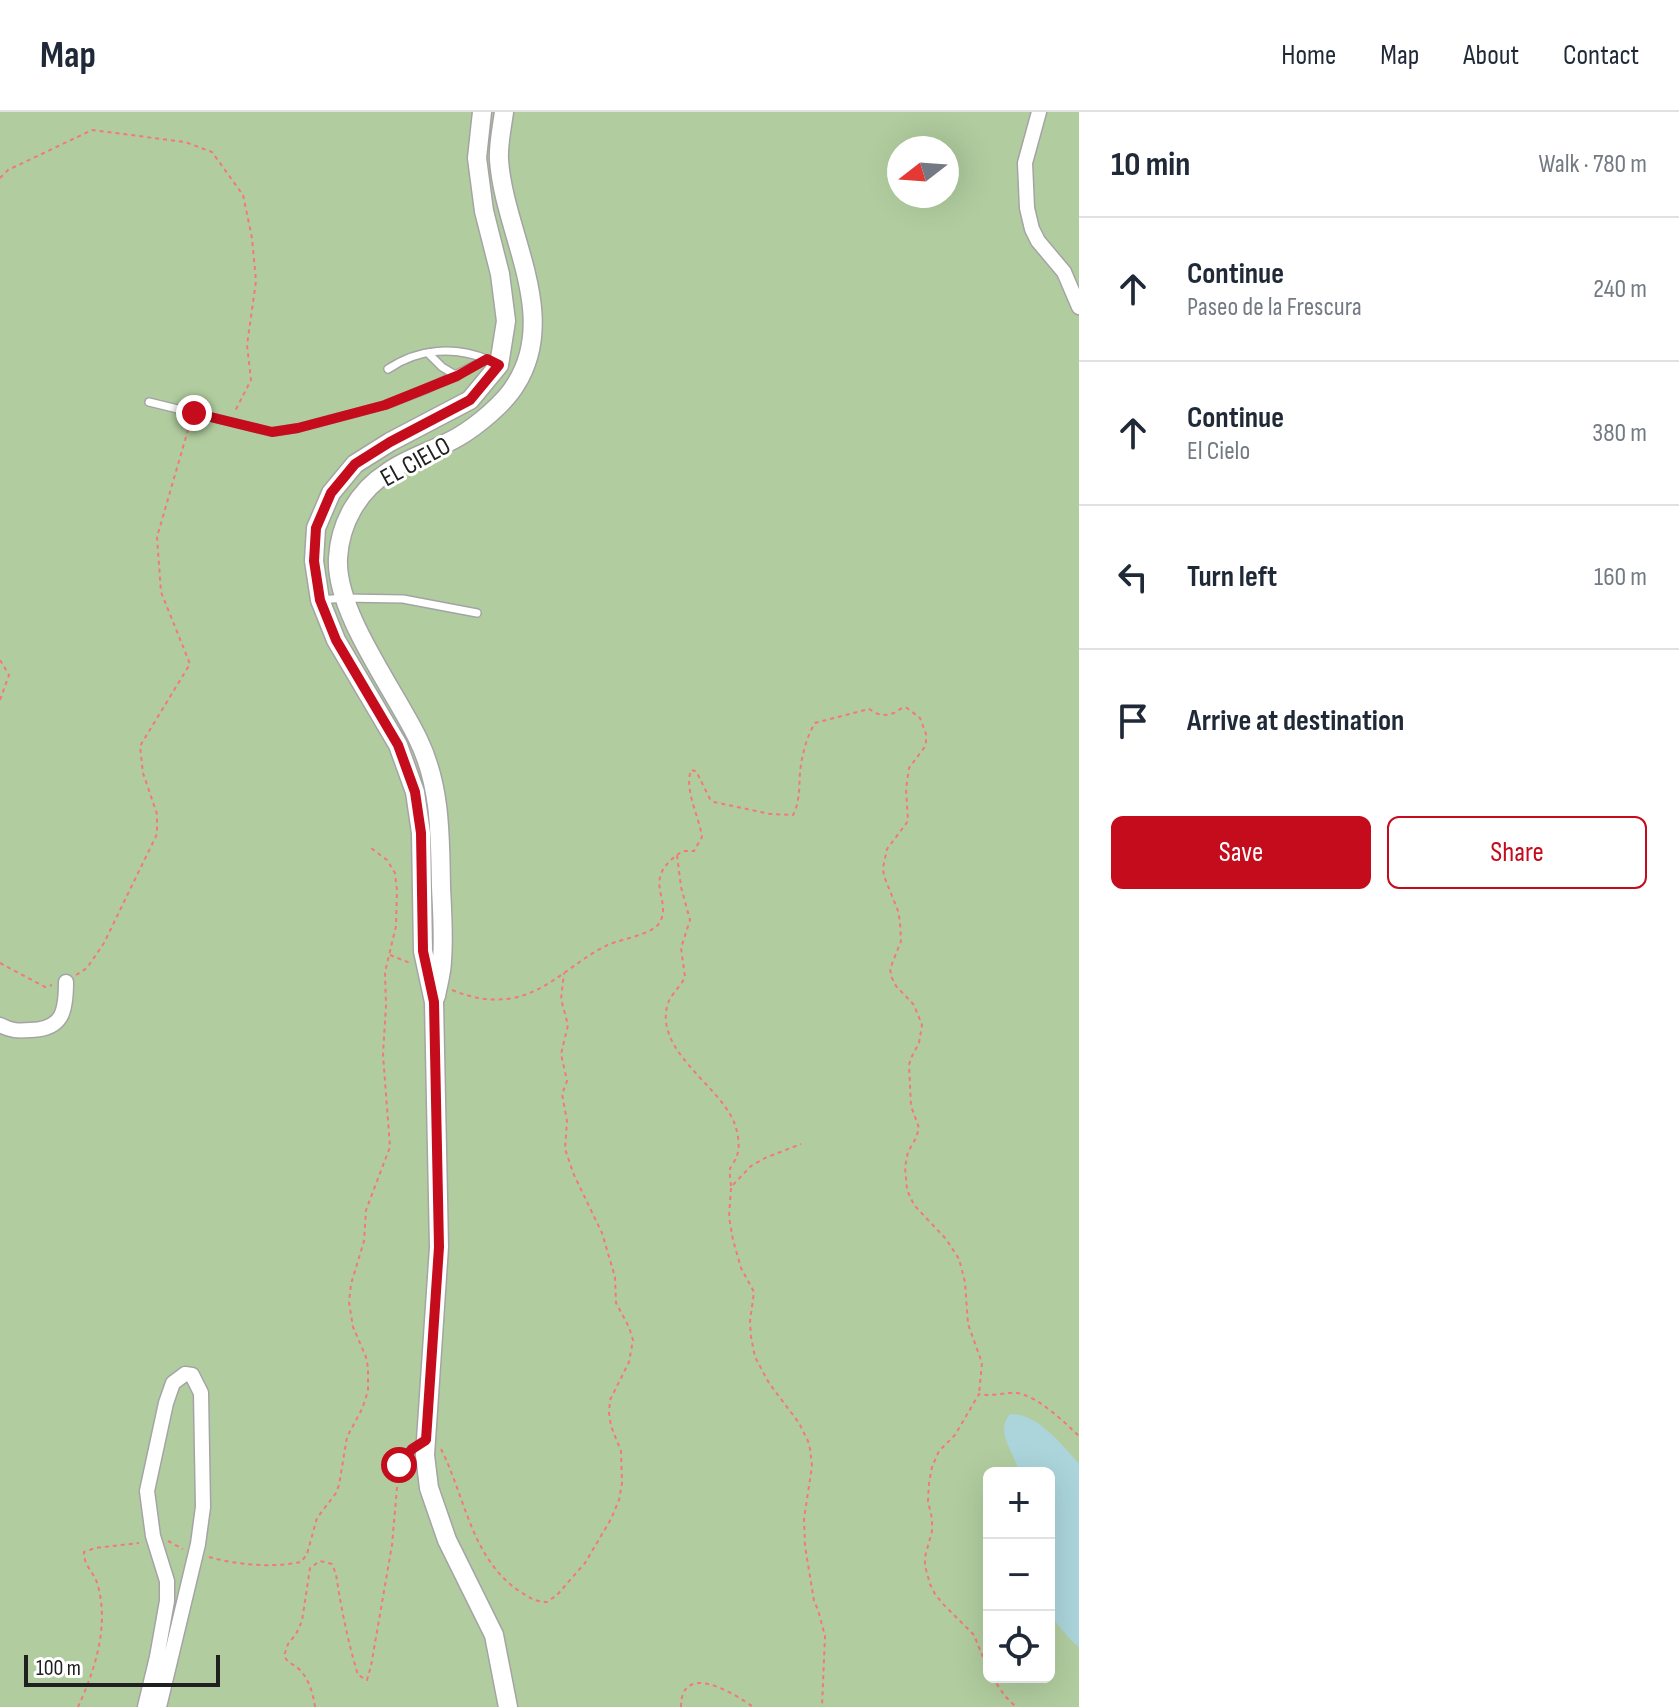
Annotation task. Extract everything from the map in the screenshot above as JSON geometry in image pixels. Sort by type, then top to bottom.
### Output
[{"type":"street","points":[[482,112],[477,158],[506,321],[493,362]]},
{"type":"street","name":"EL CIELO","points":[[434,1002],[442,962],[440,832],[435,786],[419,741],[358,631],[344,598],[338,560],[343,530],[354,505],[372,484],[388,472],[460,436],[491,412],[516,384],[528,356],[534,322],[526,271],[507,205],[499,159],[504,112]]},
{"type":"street","points":[[1039,112],[1025,163],[1027,208],[1038,241],[1064,272],[1079,307]]},
{"type":"street","name":"EL CIELO","points":[[434,1002],[423,951],[421,833],[415,792],[398,745],[336,640],[320,600],[314,561],[316,528],[331,493],[355,464],[470,400],[493,362]]},
{"type":"street","points":[[0,1025],[10,1031],[46,1030],[54,1025],[66,1004],[66,982]]},
{"type":"street","points":[[434,1002],[439,1247],[425,1455],[429,1488],[447,1540],[494,1635],[508,1707]]},
{"type":"street","points":[[145,1707],[167,1601],[167,1581],[154,1539],[147,1491],[166,1403],[173,1383],[185,1374],[192,1375],[201,1393],[203,1507],[196,1554],[159,1707]]},
{"type":"street","points":[[167,1601],[183,1605]]},
{"type":"lane","points":[[388,369],[401,360],[450,351],[468,352],[521,373]]},
{"type":"lane","points":[[428,353],[457,376]]},
{"type":"lane","points":[[149,402],[272,432],[385,405],[493,362]]},
{"type":"lane","points":[[320,600],[403,599],[477,613]]},
{"type":"path","points":[[0,178],[8,170],[92,130],[185,142],[212,152],[243,195],[252,238],[256,281],[247,345],[251,380],[229,422]]},
{"type":"path","points":[[0,963],[45,987],[66,982],[87,968],[104,943],[157,834],[157,814],[143,773],[140,746],[190,664],[161,592],[157,537],[194,413]]},
{"type":"path","points":[[0,660],[9,675],[0,700]]},
{"type":"path","points":[[439,978],[451,990],[469,996],[498,1001],[523,996],[612,943],[658,926],[663,909],[659,879],[664,867],[683,851],[694,851],[702,837],[689,783],[691,770],[696,771],[714,802],[770,814],[793,815],[798,807],[800,770],[806,742],[815,723],[869,709],[886,715],[907,708],[920,718],[926,742],[909,768],[906,789],[908,821],[887,849],[883,868],[900,922],[901,941],[890,969],[892,978],[914,1005],[922,1025],[919,1043],[909,1065],[911,1106],[919,1128],[905,1167],[907,1190],[914,1205],[946,1239],[959,1259],[965,1282],[968,1324],[982,1363],[979,1394],[955,1435],[939,1451],[932,1467],[928,1501],[932,1531],[925,1566],[935,1594],[974,1635],[983,1657]]},
{"type":"path","points":[[78,1707],[89,1682],[102,1623],[98,1585],[84,1559],[84,1552],[165,1539],[196,1554],[239,1563],[269,1565],[301,1562],[307,1554],[317,1518],[339,1485],[347,1437],[368,1391],[368,1368],[353,1327],[349,1302],[351,1284],[364,1241],[366,1210],[390,1147],[383,1055],[385,972],[396,926],[397,891],[395,873],[387,860],[371,848]]},
{"type":"path","points":[[677,855],[690,920],[681,948],[685,977],[669,1001],[668,1032],[690,1067],[725,1106],[738,1135],[736,1159],[730,1168],[729,1217],[741,1268],[754,1292],[750,1321],[752,1347],[769,1383],[805,1434],[811,1457],[804,1519],[805,1546],[814,1601],[825,1636],[822,1707]]},
{"type":"path","points":[[315,1707],[312,1690],[304,1676],[284,1656],[302,1621],[310,1568],[320,1561],[332,1564],[358,1675],[367,1680],[392,1545],[399,1465],[412,1449],[426,1440],[439,1445],[477,1538],[502,1575],[533,1601],[547,1602],[557,1595],[585,1563],[619,1500],[621,1451],[611,1426],[610,1400],[629,1362],[633,1340],[616,1303],[615,1277],[602,1233],[565,1149],[567,1121],[562,1094],[567,1081],[561,1054],[568,1025],[561,999],[564,973]]},
{"type":"path","points":[[731,1187],[751,1166],[801,1144]]},
{"type":"path","points":[[979,1394],[1014,1393],[1030,1397],[1079,1436]]},
{"type":"path","points":[[681,1707],[683,1692],[690,1686],[705,1683],[732,1693],[753,1707]]},
{"type":"path","points":[[996,1683],[1016,1707]]},
{"type":"green space","points":[[0,112],[1079,112],[1079,1707],[0,1707]]},
{"type":"water","points":[[1010,1414],[1031,1419],[1054,1436],[1079,1464],[1079,1647],[1055,1622],[1055,1467],[1018,1467],[1005,1435]]},
{"type":"route","points":[[194,413],[272,432],[298,428],[385,405],[457,376],[487,359],[499,365],[470,400],[355,464],[331,493],[316,528],[314,561],[320,600],[336,640],[398,745],[415,792],[421,833],[423,951],[434,1002],[439,1247],[426,1440],[412,1449],[399,1465]]}]
